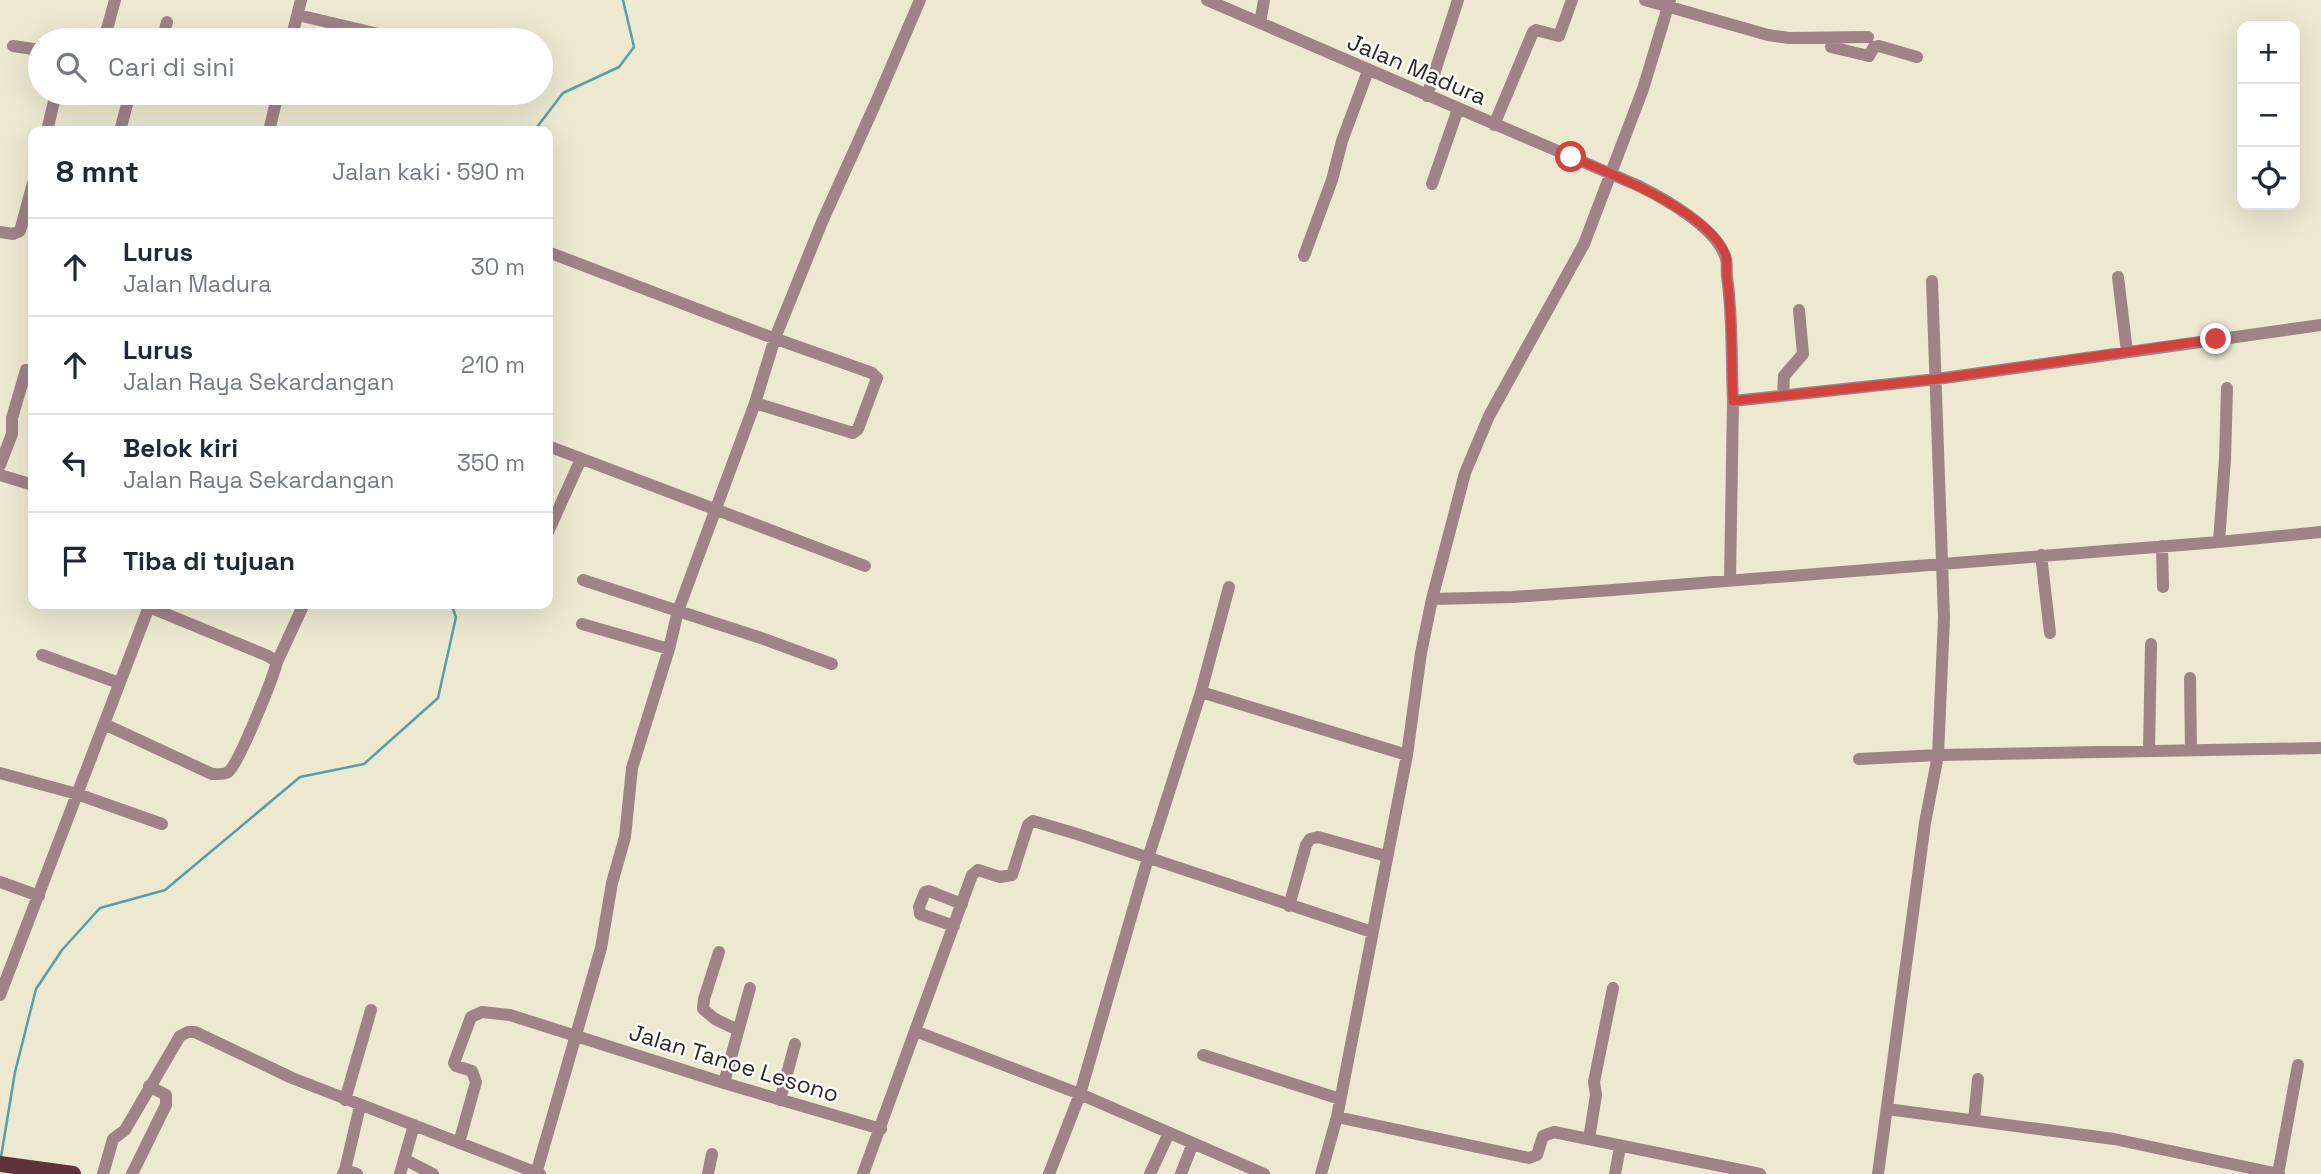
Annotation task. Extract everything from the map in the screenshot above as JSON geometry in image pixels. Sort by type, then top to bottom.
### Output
[{"type":"main road","points":[[6,1165],[73,1174]]},
{"type":"street","points":[[107,28],[115,0]]},
{"type":"street","points":[[294,28],[301,0]]},
{"type":"street","points":[[103,1174],[113,1139],[125,1130],[180,1036],[195,1032],[292,1078],[537,1174],[601,948],[612,883],[625,837],[632,768],[678,611],[755,403],[775,338],[822,222],[920,0]]},
{"type":"street","name":"Jalan Madura","points":[[1207,0],[1661,197],[1713,238],[1726,256],[1729,288],[1733,401],[1730,580]]},
{"type":"street","points":[[1260,23],[1264,0]]},
{"type":"street","points":[[1427,96],[1458,0]]},
{"type":"street","points":[[1494,125],[1533,32],[1536,30],[1559,36],[1572,0]]},
{"type":"street","points":[[1645,0],[1668,4],[1750,31],[1788,38],[1868,37]]},
{"type":"street","points":[[1321,1174],[1337,1116],[1407,755],[1421,653],[1432,599],[1465,473],[1489,416],[1584,244],[1643,89],[1668,4]]},
{"type":"street","points":[[298,15],[353,28]]},
{"type":"street","points":[[165,28],[167,22]]},
{"type":"street","points":[[13,46],[28,48]]},
{"type":"street","points":[[1831,47],[1869,56],[1874,47],[1879,46],[1917,57]]},
{"type":"street","points":[[1304,256],[1368,71]]},
{"type":"street","points":[[48,126],[53,105]]},
{"type":"street","points":[[121,126],[127,105]]},
{"type":"street","points":[[270,126],[275,105]]},
{"type":"street","points":[[1432,184],[1458,108]]},
{"type":"street","points":[[0,232],[13,234],[20,231],[28,201]]},
{"type":"street","points":[[553,254],[873,373],[876,380],[858,429],[853,433],[755,403]]},
{"type":"street","points":[[2118,278],[2127,352]]},
{"type":"street","points":[[1878,1174],[1925,822],[1938,755],[1943,654],[1942,563],[1932,281]]},
{"type":"street","points":[[1783,395],[1785,374],[1804,352],[1799,310]]},
{"type":"street","points":[[1733,401],[1937,379],[2321,325]]},
{"type":"street","points":[[0,465],[12,433],[11,420],[22,378],[28,370]]},
{"type":"street","points":[[2219,542],[2227,388]]},
{"type":"street","points":[[553,448],[865,566]]},
{"type":"street","points":[[553,521],[582,459]]},
{"type":"street","points":[[0,475],[28,483]]},
{"type":"street","points":[[1432,599],[1512,597],[2321,532]]},
{"type":"street","points":[[2162,546],[2164,587]]},
{"type":"street","points":[[2041,555],[2050,633]]},
{"type":"street","points":[[583,580],[832,664]]},
{"type":"street","points":[[1049,1174],[1080,1094],[1148,858],[1201,692],[1229,587]]},
{"type":"street","points":[[0,995],[148,609]]},
{"type":"street","points":[[156,609],[277,662]]},
{"type":"street","points":[[104,724],[212,774],[225,774],[232,768],[251,729],[277,662],[302,609]]},
{"type":"street","points":[[582,624],[669,649]]},
{"type":"street","points":[[2149,751],[2151,645]]},
{"type":"street","points":[[43,655],[119,683]]},
{"type":"street","points":[[2190,678],[2191,750]]},
{"type":"street","points":[[1201,692],[1407,755]]},
{"type":"street","points":[[1859,759],[1938,755],[2321,748]]},
{"type":"street","points":[[0,773],[77,794],[162,824]]},
{"type":"street","points":[[863,1174],[975,871],[1006,878],[1012,875],[1028,825],[1033,821],[1372,932]]},
{"type":"street","points":[[1289,906],[1310,839],[1318,837],[1386,856]]},
{"type":"street","points":[[0,882],[38,896]]},
{"type":"street","points":[[954,926],[920,914],[919,907],[929,891],[962,904]]},
{"type":"street","points":[[719,952],[703,1009],[715,1019],[738,1030]]},
{"type":"street","points":[[724,1083],[750,988]]},
{"type":"street","points":[[1589,1139],[1596,1095],[1594,1082],[1613,988]]},
{"type":"street","points":[[345,1100],[371,1010]]},
{"type":"street","name":"Jalan Tanoe Lesono","points":[[459,1143],[476,1082],[472,1071],[454,1063],[474,1015],[482,1012],[510,1015],[576,1034],[724,1083],[881,1129]]},
{"type":"street","points":[[915,1031],[1080,1094],[1264,1174]]},
{"type":"street","points":[[780,1100],[795,1044]]},
{"type":"street","points":[[1203,1055],[1340,1099]]},
{"type":"street","points":[[1887,1109],[2114,1139],[2279,1174],[2298,1065]]},
{"type":"street","points":[[1974,1120],[1978,1079]]},
{"type":"street","points":[[132,1174],[166,1105],[166,1095],[149,1086]]},
{"type":"street","points":[[348,1173],[360,1106]]},
{"type":"street","points":[[1337,1116],[1529,1158],[1537,1155],[1542,1138],[1549,1132],[1760,1174]]},
{"type":"street","points":[[400,1174],[414,1125]]},
{"type":"street","points":[[1150,1174],[1169,1133]]},
{"type":"street","points":[[1181,1174],[1193,1143]]},
{"type":"street","points":[[1615,1174],[1620,1147]]},
{"type":"street","points":[[708,1174],[712,1154]]},
{"type":"street","points":[[404,1159],[433,1174]]},
{"type":"waterway","points":[[538,126],[563,93],[619,67],[634,47],[623,0]]},
{"type":"waterway","points":[[1,1157],[15,1072],[36,989],[62,950],[100,908],[165,890],[300,777],[364,764],[438,698],[456,617],[453,609]]},
{"type":"route","points":[[1571,157],[1661,197],[1696,222],[1713,238],[1726,256],[1733,401],[1937,379],[2216,339]]}]
